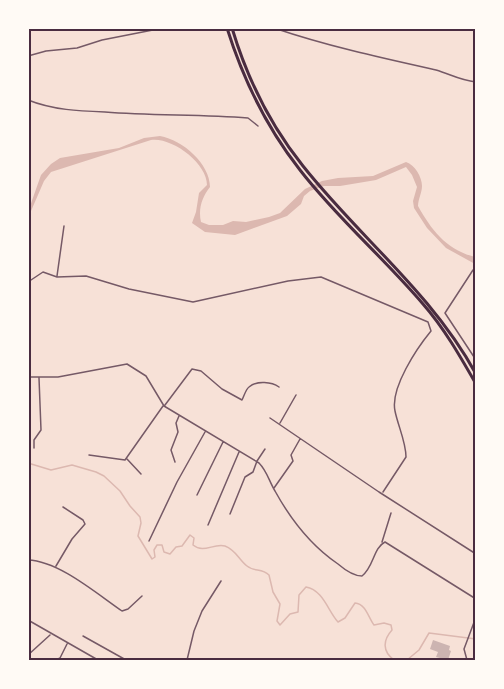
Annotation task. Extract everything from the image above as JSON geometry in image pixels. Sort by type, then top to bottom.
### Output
[{"type":"highway","points":[[227,28],[242,72],[284,148],[318,192],[424,305],[455,348],[476,384]]},
{"type":"highway","points":[[232,28],[247,71],[288,146],[315,181],[428,302],[447,327],[476,374]]},
{"type":"street","points":[[28,56],[46,51],[77,48],[102,40],[163,28]]},
{"type":"street","points":[[274,28],[400,64],[436,71],[459,80],[476,82]]},
{"type":"street","points":[[28,100],[45,106],[89,111],[248,118],[258,126]]},
{"type":"street","points":[[57,277],[64,226]]},
{"type":"street","points":[[473,270],[445,314],[476,360]]},
{"type":"street","points":[[28,282],[43,272],[57,277],[86,276],[193,302],[288,281],[321,278],[428,322],[431,331],[421,343],[395,395],[394,408],[406,457],[383,492]]},
{"type":"street","points":[[28,377],[65,376],[127,364],[146,376],[164,405],[256,461],[266,471],[273,489],[309,540],[327,557],[354,575],[362,576],[368,571],[382,543],[392,513]]},
{"type":"street","points":[[89,455],[122,461],[126,459],[192,369],[205,373],[222,389],[242,400],[249,387],[255,384],[271,383],[279,387]]},
{"type":"street","points":[[34,447],[34,440],[41,430],[39,377]]},
{"type":"street","points":[[279,424],[296,394]]},
{"type":"street","points":[[175,462],[171,450],[178,432],[176,423],[179,415]]},
{"type":"street","points":[[270,418],[476,554]]},
{"type":"street","points":[[149,541],[177,482],[205,431]]},
{"type":"street","points":[[273,489],[293,461],[291,454],[301,438]]},
{"type":"street","points":[[197,495],[223,441]]},
{"type":"street","points":[[230,514],[245,477],[253,472],[256,461],[265,448]]},
{"type":"street","points":[[208,525],[240,452]]},
{"type":"street","points":[[126,459],[141,474]]},
{"type":"street","points":[[55,568],[72,539],[86,524],[63,507]]},
{"type":"street","points":[[382,543],[388,543],[476,599]]},
{"type":"street","points":[[28,560],[37,560],[70,576],[122,611],[128,609],[142,596]]},
{"type":"street","points":[[187,660],[202,611],[221,581]]},
{"type":"street","points":[[466,660],[463,653],[476,616]]},
{"type":"street","points":[[28,620],[98,660]]},
{"type":"street","points":[[28,655],[51,634]]},
{"type":"street","points":[[83,636],[126,660]]},
{"type":"street","points":[[56,660],[60,658],[68,643]]},
{"type":"shaded area","points":[[160,136],[178,142],[194,154],[205,170],[210,187],[201,203],[200,217],[201,222],[209,225],[223,225],[233,221],[246,222],[269,217],[280,213],[305,189],[322,181],[373,176],[406,162],[415,169],[421,179],[422,189],[418,206],[429,224],[456,250],[475,257],[475,264],[446,248],[427,228],[414,208],[413,201],[417,187],[406,167],[376,180],[340,186],[324,186],[310,191],[304,196],[301,204],[287,216],[235,235],[205,232],[192,223],[199,193],[207,185],[201,168],[195,160],[178,147],[159,140],[151,140],[51,172],[44,181],[31,211],[29,232],[29,209],[41,175],[51,164],[60,158],[119,148],[144,138]]},
{"type":"building","points":[[433,640],[450,646],[448,660],[436,657],[438,652],[430,649]]},
{"type":"waterway","points":[[28,463],[51,470],[72,465],[104,476],[120,491],[140,517],[138,536],[152,559],[155,557],[154,550],[157,545],[162,545],[164,552],[170,554],[176,547],[182,546],[190,535],[194,538],[193,545],[197,548],[221,545],[229,548],[244,564],[269,575],[273,592],[280,604],[277,621],[280,625],[290,614],[298,612],[299,595],[306,587],[321,596],[338,622],[345,618],[355,603],[359,604],[374,625],[384,623],[391,625],[392,630],[385,645],[387,653],[394,660]]},
{"type":"waterway","points":[[407,660],[419,650],[429,633],[476,639]]}]
